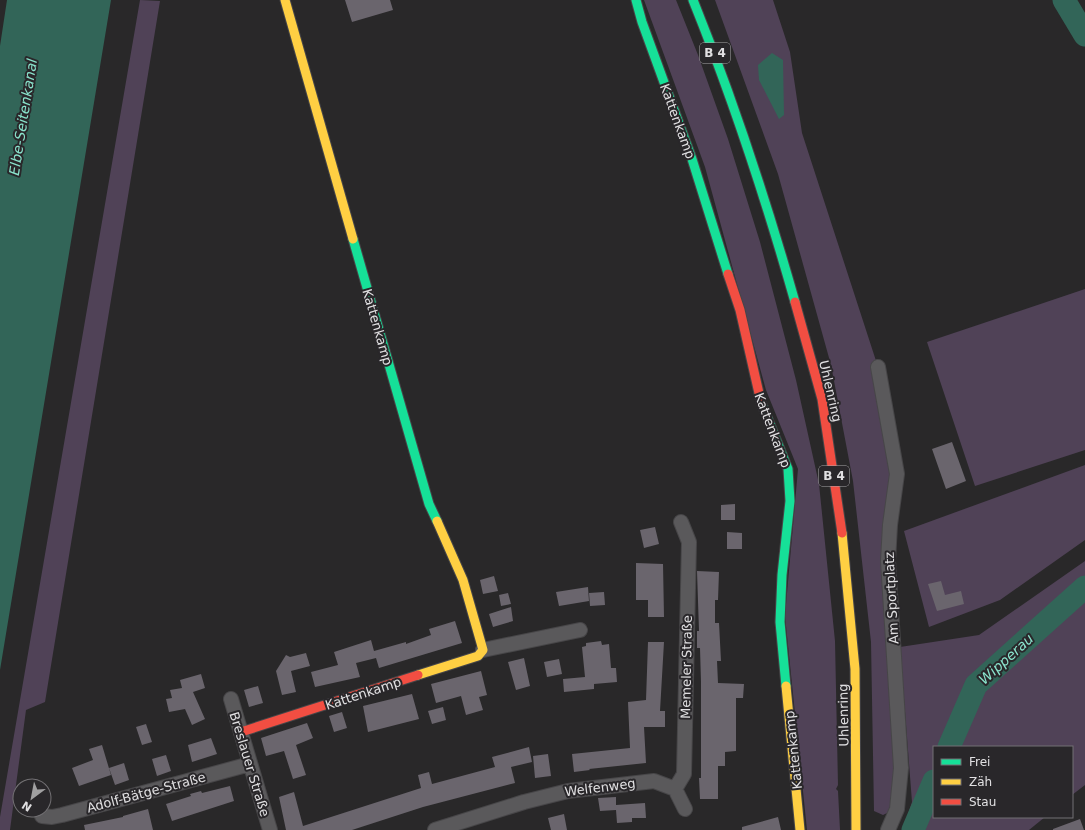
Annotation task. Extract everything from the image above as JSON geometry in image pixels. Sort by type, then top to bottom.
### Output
[{"type":"main road","name":"Kattenkamp","points":[[241,732],[478,656],[483,650],[463,580],[429,504],[285,0]]},
{"type":"main road","name":"Kattenkamp","points":[[636,0],[642,22],[692,159],[740,310],[756,385],[765,415],[788,469],[790,501],[782,575],[780,622],[800,830]]},
{"type":"main road","name":"Uhlenring","points":[[693,0],[713,49],[769,209],[822,399],[842,532],[855,669],[856,830]]},
{"type":"street","name":"Am Sportplatz","points":[[878,367],[897,474],[890,525],[888,561],[901,768],[897,809],[888,830]]},
{"type":"street","name":"Memeler Straße","points":[[675,789],[684,774],[689,542],[681,522]]},
{"type":"street","name":"Kattenkamp","points":[[483,650],[580,630]]},
{"type":"street","name":"Breslauer Straße","points":[[231,699],[270,830]]},
{"type":"street","name":"Adolf-Bätge-Straße","points":[[52,817],[250,764]]},
{"type":"street","name":"Welfenweg","points":[[435,830],[524,802],[568,791],[654,781],[675,789]]},
{"type":"street","points":[[675,789],[685,809]]},
{"type":"shaded area","points":[[140,0],[160,1],[45,702],[26,710],[17,778],[12,778],[12,815],[10,830],[0,830],[0,817]]},
{"type":"shaded area","points":[[644,0],[676,0],[698,55],[728,139],[760,242],[796,380],[819,484],[835,641],[838,785],[836,789],[838,791],[840,830],[807,830],[785,616],[798,469],[766,390],[705,167]]},
{"type":"shaded area","points":[[715,0],[773,0],[790,52],[802,133],[878,367],[889,463],[899,674],[893,800],[889,812],[883,815],[874,811],[871,642],[853,481],[831,365],[778,174]]},
{"type":"shaded area","points":[[1085,289],[1085,450],[975,486],[927,342]]},
{"type":"shaded area","points":[[1085,465],[1085,540],[1000,600],[929,627],[904,531]]},
{"type":"shaded area","points":[[1085,561],[1085,785],[1073,794],[1073,746],[933,746],[933,818],[1044,818],[1029,830],[903,830],[912,802],[900,647],[979,635]]},
{"type":"water","name":"Elbe-Seitenkanal","points":[[7,0],[111,0],[0,670],[0,46]]},
{"type":"water","points":[[772,53],[783,60],[784,115],[779,119],[759,80],[758,65]]},
{"type":"building","points":[[345,0],[390,0],[393,10],[352,22]]},
{"type":"building","points":[[952,442],[966,481],[946,489],[932,449]]},
{"type":"building","points":[[735,504],[735,520],[721,520],[721,505]]},
{"type":"building","points":[[655,527],[659,544],[644,548],[640,530]]},
{"type":"building","points":[[727,532],[742,533],[742,549],[727,549]]},
{"type":"building","points":[[636,563],[663,564],[664,617],[648,617],[648,600],[636,600]]},
{"type":"building","points":[[697,571],[719,572],[718,600],[715,600],[715,623],[719,623],[721,661],[717,661],[718,683],[744,684],[743,698],[736,698],[736,751],[725,752],[725,766],[718,766],[718,799],[700,799],[701,682],[700,648],[697,648],[697,631],[699,631]]},
{"type":"building","points":[[494,576],[498,591],[483,594],[480,580]]},
{"type":"building","points":[[941,581],[945,595],[961,591],[964,604],[937,611],[928,584]]},
{"type":"building","points":[[588,587],[589,601],[559,606],[556,592]]},
{"type":"building","points":[[604,592],[605,605],[590,606],[589,593]]},
{"type":"building","points":[[508,593],[511,604],[501,606],[499,595]]},
{"type":"building","points":[[511,607],[513,621],[493,627],[489,614]]},
{"type":"building","points":[[455,621],[462,643],[379,668],[376,658],[356,663],[360,677],[315,687],[311,672],[338,665],[334,652],[371,640],[374,651],[406,642],[406,644],[431,635],[429,629]]},
{"type":"building","points":[[601,641],[602,645],[609,644],[611,668],[616,668],[617,682],[594,684],[594,689],[564,692],[563,679],[585,677],[582,647],[586,646],[586,643]]},
{"type":"building","points":[[648,642],[664,642],[660,711],[665,711],[665,727],[644,727],[646,763],[574,772],[572,754],[630,748],[628,702],[646,700]]},
{"type":"building","points":[[306,653],[310,666],[291,671],[296,692],[282,695],[276,671],[286,655],[290,657]]},
{"type":"building","points":[[524,658],[530,686],[516,690],[508,662]]},
{"type":"building","points":[[559,659],[562,674],[547,677],[544,662]]},
{"type":"building","points":[[481,671],[487,695],[479,697],[483,710],[466,715],[461,696],[436,703],[431,684]]},
{"type":"building","points":[[201,674],[205,688],[193,692],[205,719],[192,725],[185,709],[169,712],[166,699],[172,698],[170,690],[182,688],[180,680]]},
{"type":"building","points":[[258,686],[263,703],[249,707],[244,690]]},
{"type":"building","points":[[412,694],[419,719],[368,732],[363,706]]},
{"type":"building","points":[[443,707],[446,720],[432,724],[428,711]]},
{"type":"building","points":[[342,712],[347,728],[334,732],[329,716]]},
{"type":"building","points":[[307,723],[313,738],[296,745],[306,775],[293,779],[284,751],[266,756],[261,738]]},
{"type":"building","points":[[146,724],[152,742],[142,745],[136,727]]},
{"type":"building","points":[[211,738],[217,754],[192,762],[188,745]]},
{"type":"building","points":[[102,745],[111,775],[79,786],[72,768],[93,760],[89,749]]},
{"type":"building","points":[[529,747],[532,762],[511,767],[515,783],[423,807],[352,830],[286,830],[279,797],[294,792],[303,826],[421,788],[418,775],[429,772],[432,784],[495,767],[492,757]]},
{"type":"building","points":[[548,754],[551,776],[535,778],[533,756]]},
{"type":"building","points":[[166,755],[171,771],[157,776],[152,759]]},
{"type":"building","points":[[124,763],[129,780],[115,785],[109,768]]},
{"type":"building","points":[[230,786],[234,801],[172,821],[166,804],[191,796],[190,794],[201,791],[202,793]]},
{"type":"building","points":[[616,797],[616,805],[645,803],[646,818],[632,818],[632,822],[617,823],[616,810],[600,811],[598,798]]},
{"type":"building","points":[[148,809],[153,830],[85,830],[84,825],[123,817]]},
{"type":"building","points":[[564,814],[567,830],[551,830],[548,818]]},
{"type":"building","points":[[778,817],[781,830],[742,830],[742,827]]},
{"type":"building","points":[[1080,819],[1084,830],[1053,830],[1053,829]]},
{"type":"waterway","name":"Wipperau","points":[[1064,0],[1085,35]]},
{"type":"waterway","name":"Wipperau","points":[[949,746],[976,685],[1085,587]]},
{"type":"waterway","name":"Wipperau","points":[[913,830],[933,783]]},
{"type":"traffic: fast","points":[[636,0],[642,22],[692,159],[728,274]]},
{"type":"traffic: fast","points":[[693,0],[722,75],[748,150],[795,302]]},
{"type":"traffic: fast","points":[[353,239],[429,504],[437,521]]},
{"type":"traffic: fast","points":[[761,402],[788,469],[790,501],[782,575],[780,622],[786,686]]},
{"type":"traffic: slow","points":[[285,0],[353,239]]},
{"type":"traffic: slow","points":[[418,675],[478,656],[483,650],[463,580],[437,521]]},
{"type":"traffic: slow","points":[[842,533],[855,669],[856,830]]},
{"type":"traffic: slow","points":[[786,686],[800,830]]},
{"type":"traffic: jam","points":[[728,274],[740,310],[761,402]]},
{"type":"traffic: jam","points":[[795,302],[822,399],[842,533]]},
{"type":"traffic: jam","points":[[241,732],[418,675]]}]
